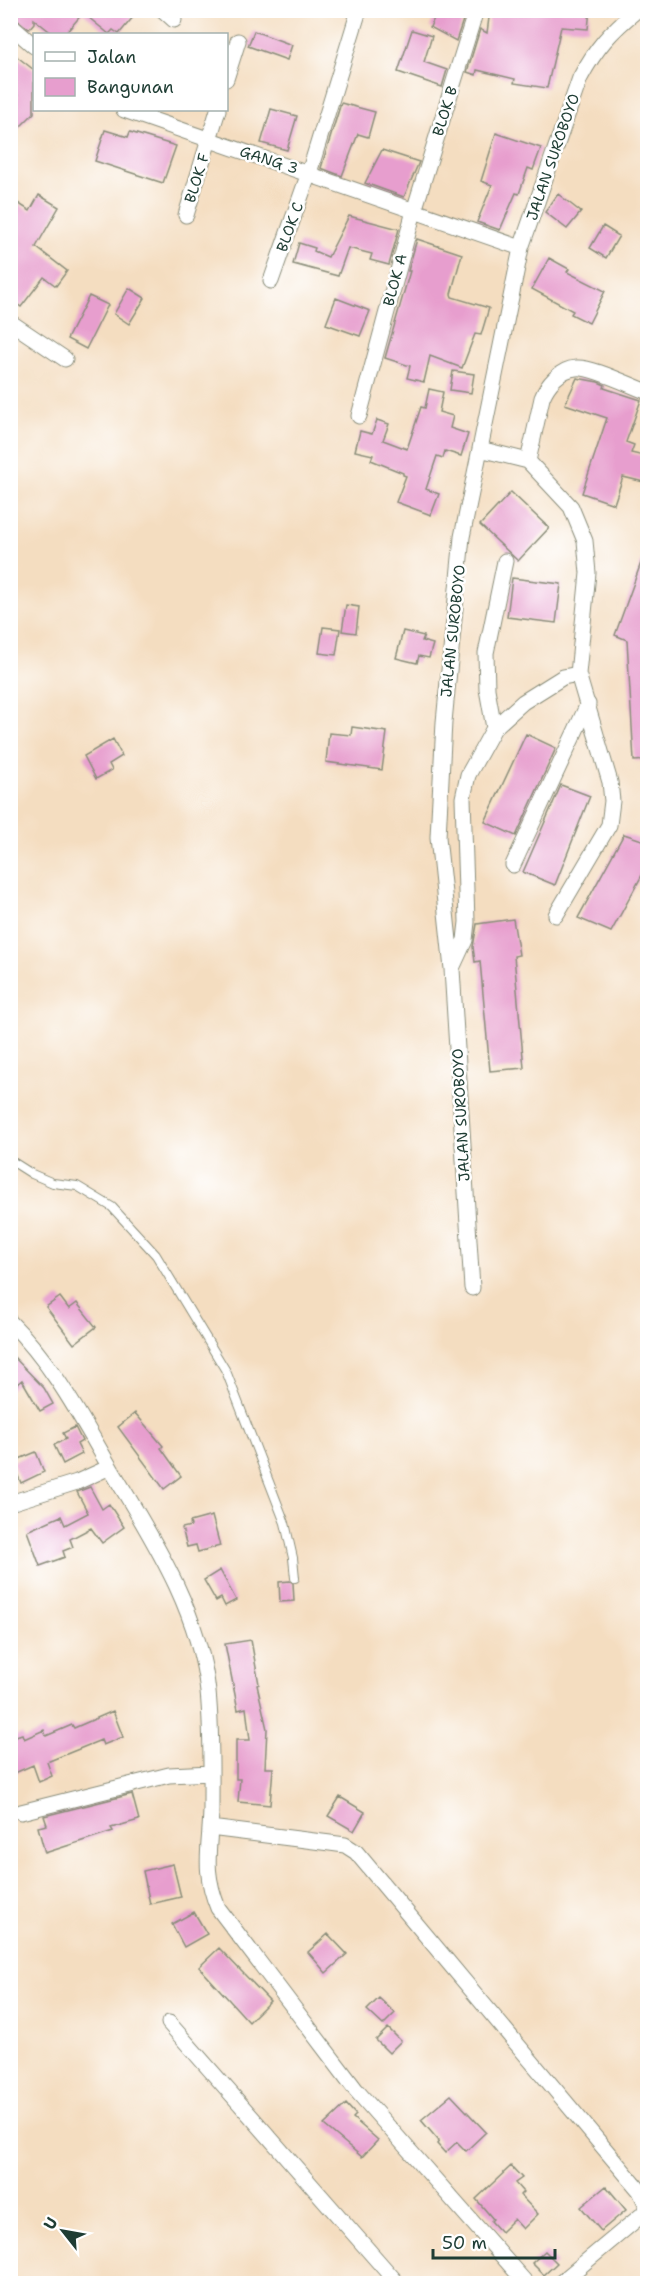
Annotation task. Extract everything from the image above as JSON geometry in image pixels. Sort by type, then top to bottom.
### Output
[{"type":"street","name":"BLOK C","points":[[271,281],[309,173],[359,10]]},
{"type":"street","name":"BLOK B","points":[[414,211],[476,10]]},
{"type":"street","name":"JALAN SUROBOYO","points":[[472,1288],[452,969],[438,837],[440,764],[462,537],[521,248],[580,78],[593,53],[611,31],[637,10]]},
{"type":"street","points":[[10,25],[33,45]]},
{"type":"street","points":[[228,73],[238,41]]},
{"type":"street","name":"GANG 3","points":[[127,111],[521,248]]},
{"type":"street","name":"BLOK F","points":[[186,214],[218,111]]},
{"type":"street","name":"BLOK A","points":[[359,416],[414,211]]},
{"type":"street","points":[[10,322],[64,359]]},
{"type":"street","points":[[528,461],[545,389],[559,375],[573,368],[585,368],[648,392]]},
{"type":"street","points":[[480,449],[528,461],[572,507],[585,541],[588,573],[578,674],[610,782],[612,801],[609,825],[556,915]]},
{"type":"street","points":[[494,728],[487,689],[486,653],[505,561]]},
{"type":"street","points":[[452,969],[465,940],[467,922],[463,798],[468,775],[494,728],[523,702],[563,677],[578,674]]},
{"type":"street","points":[[513,865],[588,704]]},
{"type":"street","points":[[10,1322],[60,1381],[158,1550],[183,1598],[193,1626],[201,1649],[208,1692],[211,1773],[207,1870],[210,1888],[218,1908],[356,2090],[527,2283]]},
{"type":"street","points":[[10,1503],[77,1482],[110,1467]]},
{"type":"street","points":[[21,1812],[169,1775],[211,1773]]},
{"type":"street","points":[[210,1828],[345,1845],[356,1852],[640,2191],[647,2206],[643,2214],[559,2283]]},
{"type":"street","points":[[169,2023],[398,2283]]},
{"type":"lane","points":[[10,1160],[53,1183],[77,1186],[112,1207],[156,1255],[226,1371],[285,1523],[294,1558],[295,1578]]},
{"type":"building","points":[[20,10],[139,10],[120,33],[113,30],[108,33],[83,13],[66,33],[52,33],[34,19],[29,29],[14,17]]},
{"type":"building","points":[[438,10],[458,10],[455,17],[463,20],[456,41],[430,27]]},
{"type":"building","points":[[490,10],[590,10],[588,29],[561,27],[547,88],[514,83],[515,79],[477,70],[476,75],[467,72],[480,29],[487,33]]},
{"type":"building","points":[[412,30],[432,36],[424,62],[447,70],[442,87],[398,72]]},
{"type":"building","points":[[254,31],[292,45],[287,60],[248,46]]},
{"type":"building","points":[[10,51],[33,69],[34,113],[10,137],[10,104],[18,96],[10,90]]},
{"type":"building","points":[[341,103],[375,112],[368,137],[358,134],[342,176],[321,168]]},
{"type":"building","points":[[271,109],[297,116],[287,150],[261,143]]},
{"type":"building","points":[[105,130],[128,137],[130,132],[176,146],[163,183],[95,161]]},
{"type":"building","points":[[496,133],[541,148],[533,170],[528,168],[519,194],[516,193],[500,230],[477,222],[492,185],[481,181]]},
{"type":"building","points":[[382,150],[419,162],[404,197],[365,183]]},
{"type":"building","points":[[558,194],[581,212],[567,229],[545,212]]},
{"type":"building","points":[[39,195],[59,207],[36,247],[67,271],[56,286],[44,277],[21,307],[10,299],[10,198],[30,211]]},
{"type":"building","points":[[349,216],[399,229],[389,265],[370,260],[372,254],[348,248],[338,276],[293,264],[299,243],[315,248],[314,251],[328,257]]},
{"type":"building","points":[[603,226],[619,236],[606,258],[590,248]]},
{"type":"building","points":[[417,239],[462,254],[452,297],[489,308],[481,335],[475,334],[462,368],[430,356],[424,382],[407,378],[410,366],[385,358]]},
{"type":"building","points":[[549,258],[569,269],[567,272],[605,291],[589,323],[571,314],[573,311],[532,289]]},
{"type":"building","points":[[129,288],[145,298],[129,324],[114,314]]},
{"type":"building","points":[[89,296],[108,305],[86,349],[67,339]]},
{"type":"building","points":[[336,298],[370,311],[360,336],[326,324]]},
{"type":"building","points":[[453,371],[474,374],[471,393],[450,390]]},
{"type":"building","points":[[577,378],[598,382],[605,385],[604,388],[641,400],[626,442],[634,445],[631,453],[648,457],[648,483],[623,477],[614,504],[582,493],[607,418],[565,404]]},
{"type":"building","points":[[429,389],[443,392],[439,412],[453,416],[450,428],[468,434],[461,456],[445,451],[443,458],[437,456],[426,489],[439,494],[431,515],[396,502],[406,476],[403,473],[371,460],[373,455],[355,451],[360,431],[372,434],[377,420],[389,424],[383,440],[407,449],[421,407],[425,408]]},
{"type":"building","points":[[511,492],[549,528],[518,561],[480,525]]},
{"type":"building","points":[[646,549],[648,549],[648,760],[634,761],[627,640],[615,635]]},
{"type":"building","points":[[512,578],[561,584],[556,623],[507,617]]},
{"type":"building","points":[[346,605],[359,607],[356,633],[342,631]]},
{"type":"building","points":[[323,627],[340,629],[336,655],[319,653]]},
{"type":"building","points":[[403,631],[424,636],[422,641],[433,644],[429,658],[419,656],[417,663],[396,658]]},
{"type":"building","points":[[352,727],[387,732],[382,770],[326,762],[329,733],[351,735]]},
{"type":"building","points":[[526,734],[556,748],[516,836],[485,822]]},
{"type":"building","points":[[113,739],[122,756],[109,764],[112,770],[96,779],[84,756]]},
{"type":"building","points":[[561,785],[590,796],[555,885],[523,872]]},
{"type":"building","points":[[624,834],[648,842],[648,864],[611,932],[578,918]]},
{"type":"building","points":[[513,919],[519,955],[514,956],[524,1068],[490,1071],[480,961],[475,962],[473,947],[477,924]]},
{"type":"building","points":[[60,1297],[69,1309],[77,1303],[96,1327],[74,1344],[46,1307]]},
{"type":"building","points":[[10,1353],[44,1388],[53,1404],[40,1411],[22,1380],[10,1390]]},
{"type":"building","points":[[135,1413],[163,1446],[161,1448],[181,1476],[164,1489],[118,1427]]},
{"type":"building","points":[[75,1427],[82,1441],[77,1444],[82,1454],[63,1464],[54,1445],[66,1439],[63,1433]]},
{"type":"building","points":[[36,1452],[44,1472],[21,1483],[12,1462]]},
{"type":"building","points":[[90,1487],[102,1509],[109,1504],[124,1527],[102,1543],[91,1528],[70,1539],[73,1547],[63,1551],[65,1557],[40,1566],[27,1531],[61,1516],[65,1525],[88,1513],[77,1492]]},
{"type":"building","points":[[212,1516],[220,1546],[198,1552],[196,1545],[187,1547],[182,1528],[191,1526],[190,1522]]},
{"type":"building","points":[[220,1570],[236,1600],[225,1606],[221,1598],[216,1601],[204,1580]]},
{"type":"building","points":[[279,1582],[293,1583],[294,1601],[280,1602]]},
{"type":"building","points":[[251,1640],[259,1684],[257,1685],[267,1729],[265,1768],[273,1768],[270,1805],[238,1802],[240,1779],[236,1779],[236,1740],[250,1740],[246,1708],[238,1710],[225,1644]]},
{"type":"building","points":[[113,1711],[123,1737],[103,1745],[101,1740],[47,1762],[52,1776],[39,1782],[33,1765],[10,1775],[10,1738],[22,1734],[24,1739],[44,1730],[46,1736],[72,1725],[74,1728]]},
{"type":"building","points":[[132,1794],[139,1820],[45,1853],[38,1827],[47,1825],[44,1816]]},
{"type":"building","points":[[340,1797],[365,1812],[354,1831],[328,1816]]},
{"type":"building","points":[[173,1864],[181,1897],[150,1904],[143,1871]]},
{"type":"building","points":[[194,1912],[207,1934],[184,1947],[172,1924]]},
{"type":"building","points":[[328,1934],[347,1954],[326,1973],[308,1952]]},
{"type":"building","points":[[219,1948],[270,2001],[249,2022],[199,1967]]},
{"type":"building","points":[[379,1998],[395,2013],[383,2025],[367,2010]]},
{"type":"building","points":[[388,2028],[401,2041],[389,2053],[376,2040]]},
{"type":"building","points":[[451,2095],[486,2132],[466,2151],[457,2142],[445,2153],[437,2144],[439,2141],[421,2120]]},
{"type":"building","points":[[346,2104],[356,2115],[353,2118],[378,2140],[362,2157],[324,2125]]},
{"type":"building","points":[[511,2166],[522,2178],[515,2183],[523,2192],[520,2195],[538,2214],[523,2229],[514,2219],[501,2232],[476,2199]]},
{"type":"building","points":[[606,2186],[626,2210],[601,2231],[581,2207]]},
{"type":"building","points":[[545,2251],[557,2263],[544,2275],[532,2263]]}]
